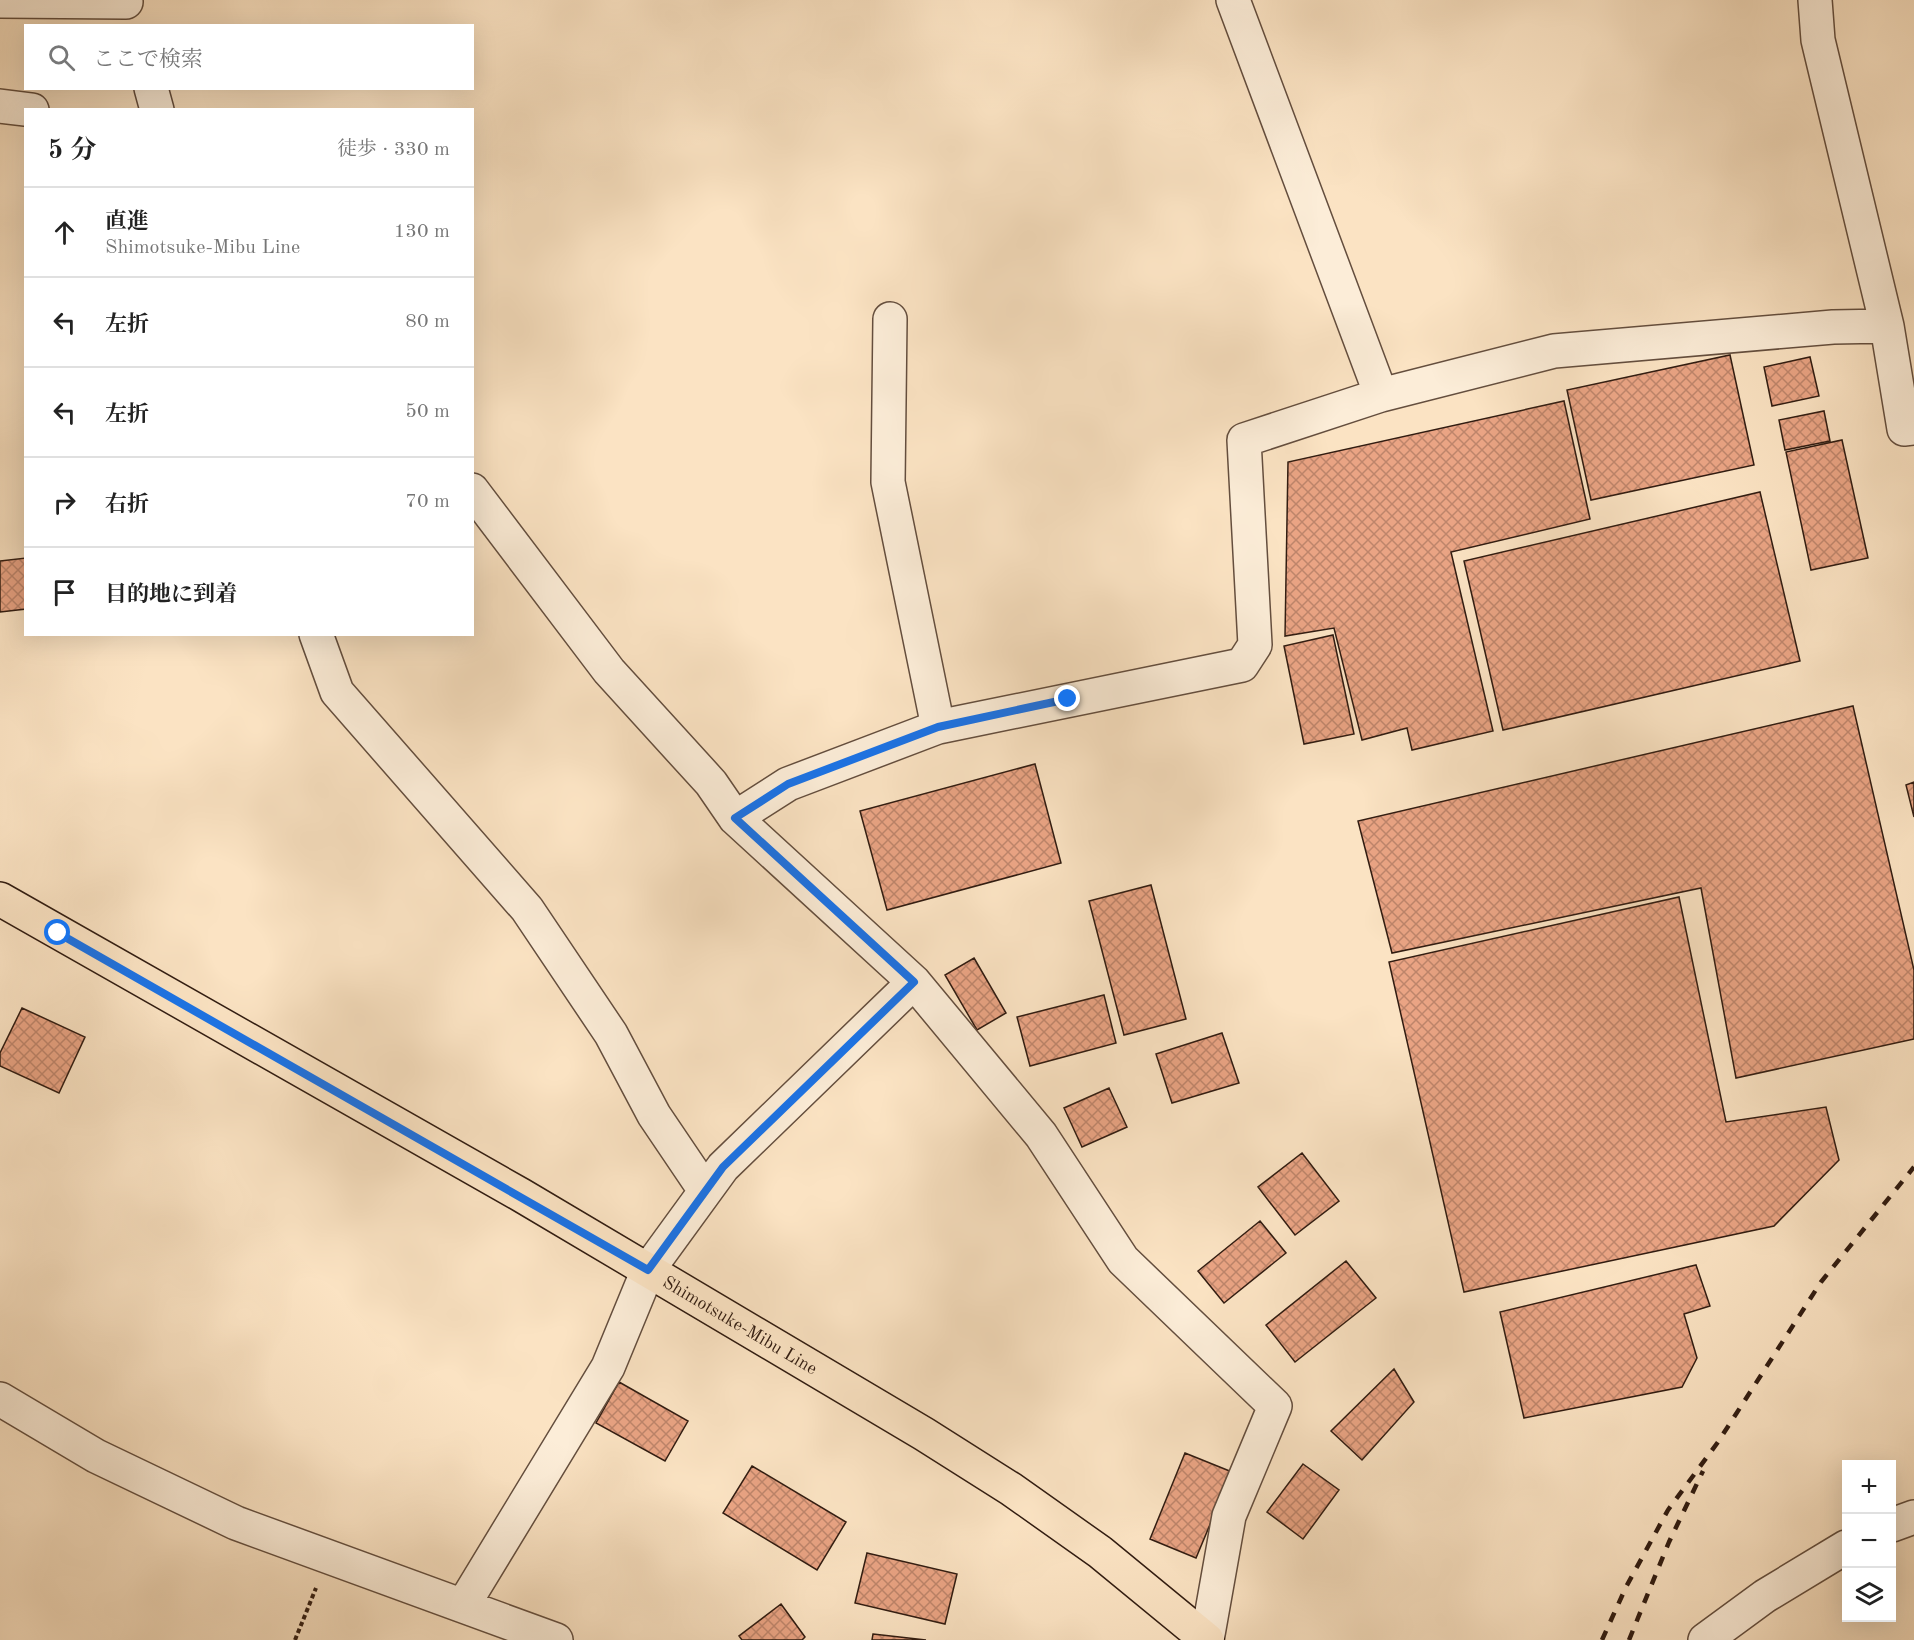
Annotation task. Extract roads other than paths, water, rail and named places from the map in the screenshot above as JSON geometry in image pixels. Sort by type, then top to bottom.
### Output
[{"type":"main road","name":"Shimotsuke-Mibu Line","points":[[0,899],[648,1270],[924,1434],[1011,1489],[1100,1552],[1207,1640]]},
{"type":"street","points":[[1233,0],[1381,395]]},
{"type":"street","points":[[1815,0],[1818,40],[1887,326],[1904,429],[1914,428]]},
{"type":"street","points":[[0,1],[128,9]]},
{"type":"street","points":[[152,90],[156,108]]},
{"type":"street","points":[[0,106],[24,109]]},
{"type":"street","points":[[890,319],[888,482],[938,727]]},
{"type":"street","points":[[735,818],[788,784],[938,727],[1242,665],[1255,645],[1245,440],[1381,395],[1554,351],[1833,327],[1887,326]]},
{"type":"street","points":[[474,493],[609,671],[711,783],[735,818],[914,982],[1041,1135],[1123,1260],[1275,1406],[1229,1516],[1207,1640]]},
{"type":"street","points":[[317,636],[337,692],[528,909],[611,1034],[654,1115],[704,1189]]},
{"type":"street","points":[[464,1604],[608,1367],[648,1270],[704,1189],[723,1167],[914,982]]},
{"type":"street","points":[[0,1399],[107,1461],[236,1523],[464,1604],[556,1640]]},
{"type":"street","points":[[1896,1524],[1914,1517]]},
{"type":"street","points":[[1705,1640],[1765,1596],[1842,1548]]},
{"type":"railway","points":[[1602,1640],[1626,1587],[1668,1510],[1718,1442],[1821,1282],[1914,1167]]},
{"type":"railway","points":[[1629,1640],[1669,1542],[1703,1471]]}]
